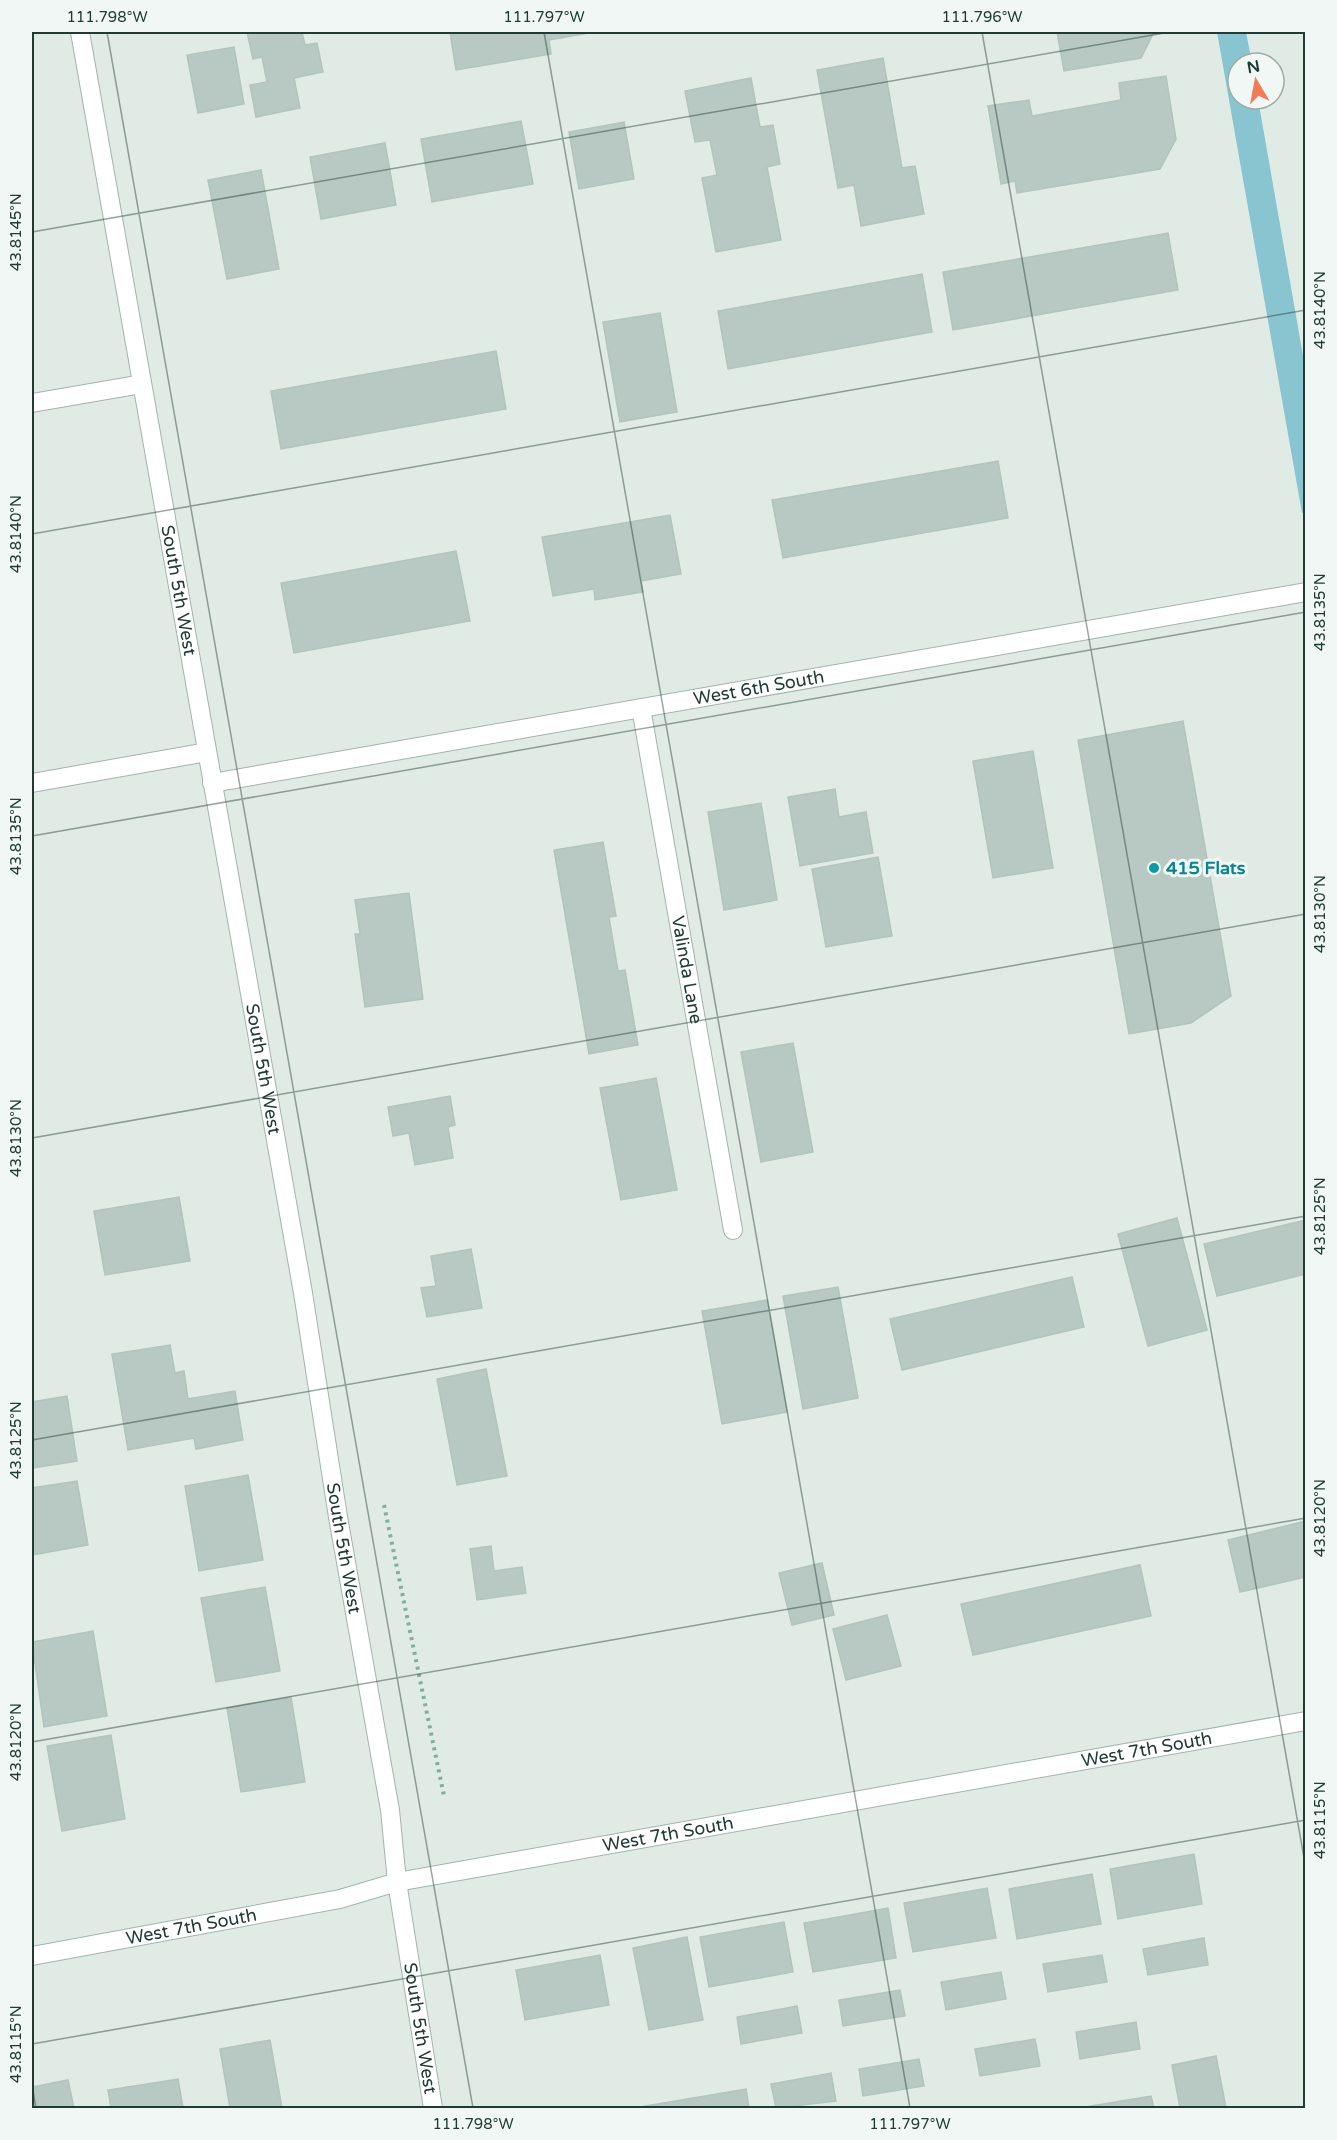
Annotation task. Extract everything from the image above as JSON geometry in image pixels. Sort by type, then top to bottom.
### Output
[{"type":"street","name":"South 5th West","points":[[80,32],[390,1810],[397,1882],[433,2109]]},
{"type":"street","points":[[32,402],[142,384]]},
{"type":"street","name":"West 6th South","points":[[212,783],[1305,592]]},
{"type":"street","name":"Valinda Lane","points":[[641,708],[733,1230]]},
{"type":"street","points":[[32,783],[207,752]]},
{"type":"street","name":"West 7th South","points":[[32,1956],[340,1899],[397,1882],[1305,1721]]},
{"type":"path","points":[[384,1505],[444,1796]]},
{"type":"water","points":[[1217,32],[1246,32],[1250,51],[1226,51],[1226,83]]},
{"type":"water","points":[[1231,111],[1260,111],[1305,367],[1306,512],[1302,513]]},
{"type":"building","points":[[247,32],[302,32],[305,45],[317,43],[323,72],[294,78],[300,108],[256,117],[250,85],[267,82],[262,57],[253,59]]},
{"type":"building","points":[[450,32],[594,32],[549,40],[551,54],[456,70]]},
{"type":"building","points":[[1057,32],[1154,32],[1141,58],[1064,71]]},
{"type":"building","points":[[234,47],[244,104],[198,113],[187,55]]},
{"type":"building","points":[[883,58],[902,168],[915,166],[924,214],[861,226],[854,185],[838,188],[817,70]]},
{"type":"building","points":[[1166,76],[1176,139],[1160,169],[1017,193],[1015,181],[1001,184],[988,106],[1029,100],[1032,116],[1121,100],[1119,83]]},
{"type":"building","points":[[751,78],[760,127],[773,125],[780,164],[767,167],[781,240],[716,252],[702,178],[717,175],[710,140],[695,142],[685,91]]},
{"type":"building","points":[[521,121],[533,184],[432,202],[421,139]]},
{"type":"building","points":[[624,122],[634,179],[579,189],[569,132]]},
{"type":"building","points":[[385,143],[396,205],[321,219],[310,157]]},
{"type":"building","points":[[261,170],[279,269],[227,279],[208,180]]},
{"type":"building","points":[[1168,233],[1178,290],[953,330],[943,272]]},
{"type":"building","points":[[922,274],[932,332],[728,369],[718,311]]},
{"type":"building","points":[[660,313],[677,412],[620,422],[603,322]]},
{"type":"building","points":[[496,351],[506,409],[281,449],[271,391]]},
{"type":"building","points":[[998,461],[1008,518],[783,558],[772,500]]},
{"type":"building","points":[[670,515],[681,574],[641,581],[643,592],[595,600],[594,589],[553,596],[542,537]]},
{"type":"building","points":[[456,551],[470,621],[294,653],[281,583]]},
{"type":"building","name":"415 Flats","points":[[1183,721],[1231,996],[1191,1023],[1129,1034],[1078,740]]},
{"type":"building","points":[[1033,751],[1053,868],[993,878],[973,761]]},
{"type":"building","points":[[835,789],[839,817],[866,812],[873,853],[800,866],[788,797]]},
{"type":"building","points":[[761,803],[777,900],[724,910],[708,812]]},
{"type":"building","points":[[603,842],[616,916],[609,917],[618,971],[625,970],[638,1045],[589,1054],[554,850]]},
{"type":"building","points":[[878,857],[892,936],[826,947],[812,869]]},
{"type":"building","points":[[409,893],[423,999],[365,1007],[355,934],[360,934],[355,900]]},
{"type":"building","points":[[793,1043],[813,1152],[761,1162],[741,1052]]},
{"type":"building","points":[[656,1078],[677,1190],[621,1200],[600,1088]]},
{"type":"building","points":[[450,1096],[455,1125],[448,1127],[453,1158],[415,1165],[409,1133],[393,1136],[388,1107]]},
{"type":"building","points":[[179,1197],[190,1261],[105,1275],[94,1211]]},
{"type":"building","points":[[1177,1218],[1207,1330],[1148,1346],[1118,1234]]},
{"type":"building","points":[[1306,1220],[1306,1274],[1217,1296],[1204,1244]]},
{"type":"building","points":[[471,1249],[482,1308],[427,1317],[421,1288],[436,1286],[431,1256]]},
{"type":"building","points":[[1072,1277],[1084,1327],[902,1370],[890,1319]]},
{"type":"building","points":[[838,1287],[858,1398],[803,1409],[783,1296]]},
{"type":"building","points":[[767,1300],[787,1412],[722,1424],[702,1311]]},
{"type":"building","points":[[170,1345],[175,1373],[184,1371],[188,1399],[235,1391],[243,1440],[196,1449],[194,1438],[128,1450],[112,1354]]},
{"type":"building","points":[[486,1369],[507,1476],[457,1485],[437,1379]]},
{"type":"building","points":[[67,1396],[77,1461],[32,1468],[32,1402]]},
{"type":"building","points":[[248,1475],[263,1560],[199,1571],[185,1486]]},
{"type":"building","points":[[77,1481],[88,1545],[32,1555],[32,1488]]},
{"type":"building","points":[[1306,1521],[1306,1577],[1240,1592],[1228,1540]]},
{"type":"building","points":[[491,1546],[494,1571],[522,1567],[526,1593],[477,1600],[470,1549]]},
{"type":"building","points":[[822,1563],[834,1615],[792,1625],[779,1573]]},
{"type":"building","points":[[1140,1565],[1151,1616],[973,1655],[961,1604]]},
{"type":"building","points":[[265,1587],[280,1671],[216,1682],[201,1598]]},
{"type":"building","points":[[887,1615],[901,1666],[846,1680],[833,1629]]},
{"type":"building","points":[[93,1631],[107,1716],[44,1727],[32,1642]]},
{"type":"building","points":[[291,1697],[305,1782],[241,1792],[227,1708]]},
{"type":"building","points":[[111,1735],[125,1819],[62,1831],[47,1746]]},
{"type":"building","points":[[1194,1854],[1202,1904],[1118,1919],[1110,1869]]},
{"type":"building","points":[[1092,1874],[1101,1924],[1017,1939],[1009,1889]]},
{"type":"building","points":[[987,1888],[996,1938],[913,1952],[904,1903]]},
{"type":"building","points":[[888,1908],[896,1958],[813,1972],[804,1923]]},
{"type":"building","points":[[784,1922],[793,1972],[709,1987],[700,1937]]},
{"type":"building","points":[[687,1937],[703,2020],[649,2030],[633,1948]]},
{"type":"building","points":[[1204,1938],[1208,1965],[1148,1975],[1143,1949]]},
{"type":"building","points":[[600,1955],[609,2005],[525,2020],[516,1970]]},
{"type":"building","points":[[1102,1955],[1107,1982],[1048,1992],[1043,1964]]},
{"type":"building","points":[[1001,1972],[1006,1999],[946,2010],[941,1982]]},
{"type":"building","points":[[900,1990],[905,2016],[843,2026],[839,2000]]},
{"type":"building","points":[[797,2006],[802,2033],[741,2044],[737,2017]]},
{"type":"building","points":[[1136,2022],[1140,2049],[1080,2059],[1076,2032]]},
{"type":"building","points":[[1035,2039],[1040,2066],[980,2076],[975,2049]]},
{"type":"building","points":[[270,2040],[282,2108],[230,2108],[220,2049]]},
{"type":"building","points":[[1216,2056],[1226,2108],[1180,2108],[1172,2065]]},
{"type":"building","points":[[919,2059],[924,2086],[863,2096],[859,2069]]},
{"type":"building","points":[[831,2073],[836,2101],[776,2108],[771,2084]]},
{"type":"building","points":[[178,2079],[183,2108],[111,2108],[108,2090]]},
{"type":"building","points":[[68,2080],[74,2108],[32,2108],[32,2087]]},
{"type":"building","points":[[746,2089],[749,2108],[634,2108]]},
{"type":"building","points":[[1151,2096],[1154,2108],[1079,2108]]},
{"type":"place","name":"415 Flats","points":[[1154,868]]}]
